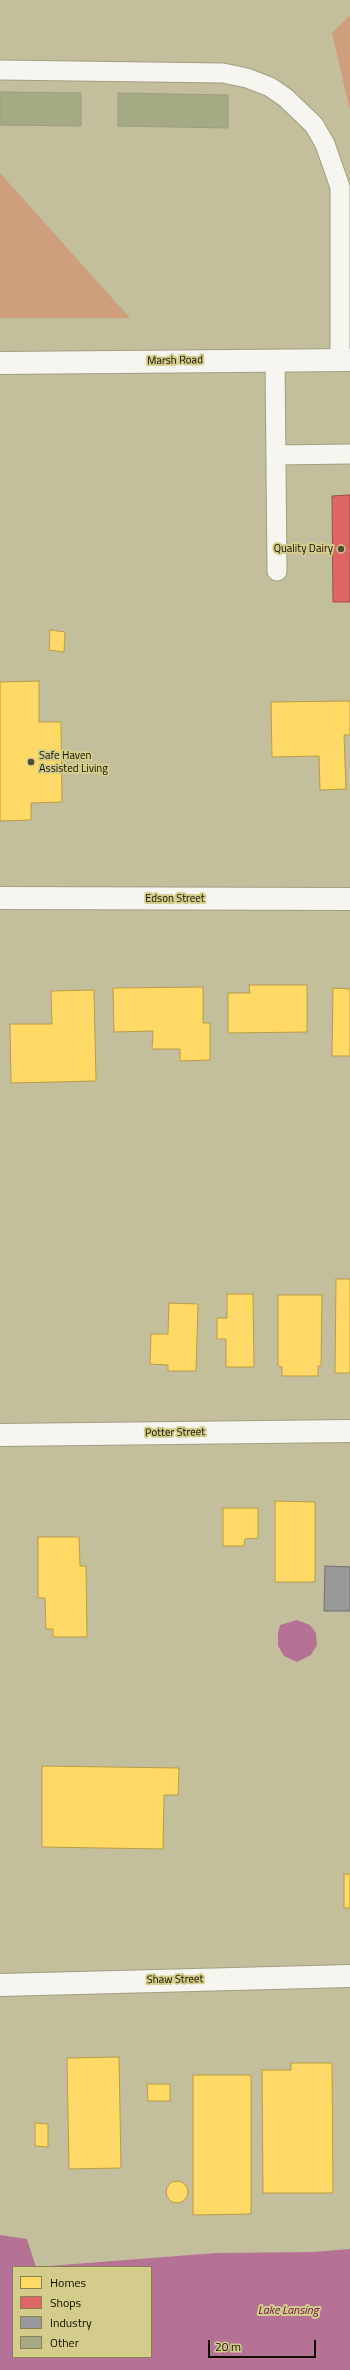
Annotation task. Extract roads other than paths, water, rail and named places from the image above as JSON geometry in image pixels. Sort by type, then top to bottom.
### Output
[{"type":"street","name":"Marsh Road","points":[[0,363],[345,360]]},
{"type":"street","name":"Edson Street","points":[[0,898],[350,900]]},
{"type":"street","name":"Potter Street","points":[[0,1435],[350,1430]]},
{"type":"street","name":"Shaw Street","points":[[0,1985],[350,1976]]},
{"type":"lane","points":[[0,70],[223,73],[247,78],[270,87],[286,98],[305,115],[322,138],[334,165],[340,187],[345,360]]},
{"type":"lane","points":[[275,360],[277,571]]},
{"type":"lane","points":[[276,455],[350,454]]},
{"type":"water","points":[[297,1620],[310,1625],[316,1633],[317,1645],[311,1655],[297,1662],[284,1656],[278,1646],[278,1633],[280,1625]]},
{"type":"water","name":"Lake Lansing","points":[[0,2235],[27,2239],[36,2266],[12,2266],[12,2358],[152,2358],[152,2266],[49,2266],[216,2253],[313,2252],[350,2249],[350,2370],[0,2370]]},
{"type":"place","name":"Quality Dairy","points":[[341,549]]},
{"type":"place","name":"Safe Haven Assisted Living","points":[[31,762]]}]
